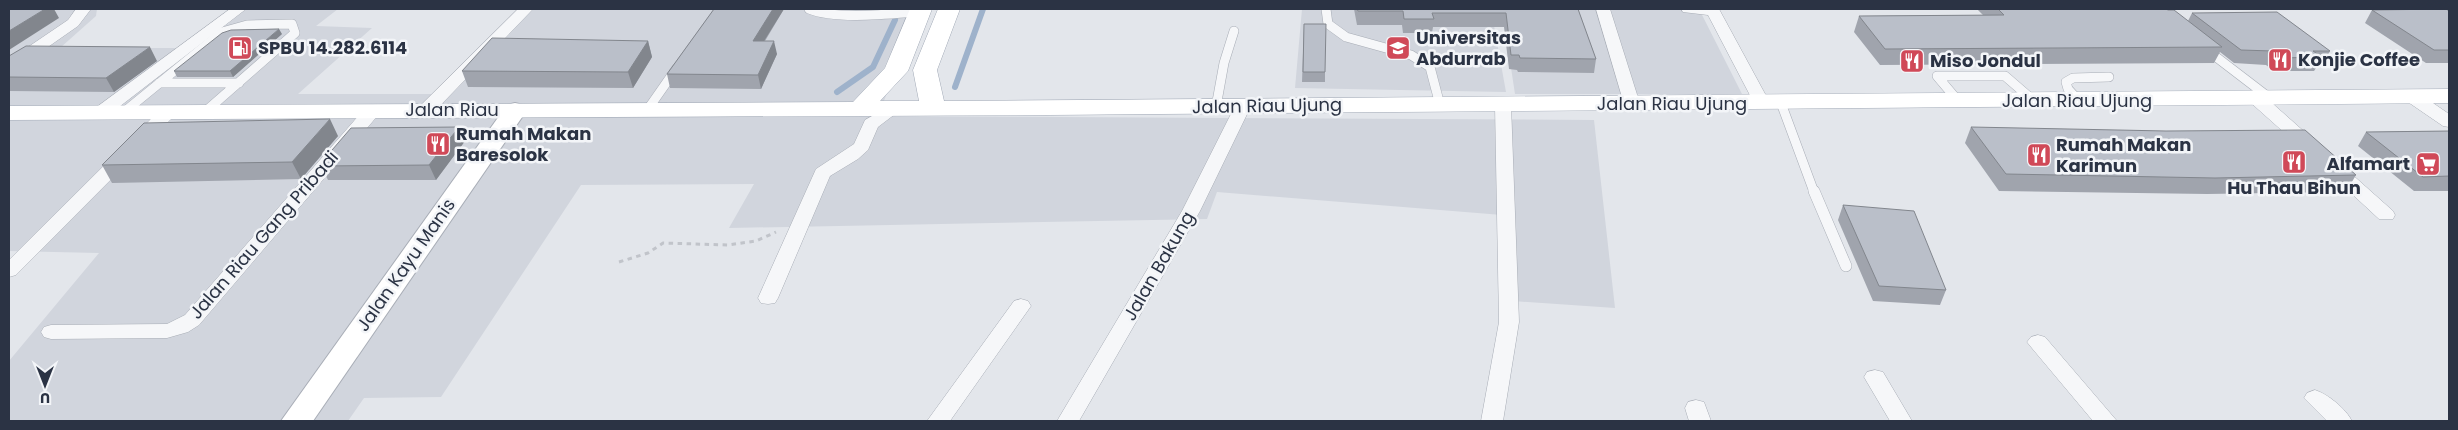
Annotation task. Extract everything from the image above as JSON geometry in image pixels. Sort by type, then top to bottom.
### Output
[{"type":"main road","points":[[933,108],[924,70],[949,9]]},
{"type":"main road","points":[[860,108],[896,71],[920,10]]},
{"type":"main road","name":"Jalan Riau Ujung","points":[[895,108],[2265,100],[2449,96]]},
{"type":"main road","name":"Jalan Riau","points":[[9,113],[895,108]]},
{"type":"street","points":[[9,67],[73,22],[84,9]]},
{"type":"street","points":[[112,112],[239,9]]},
{"type":"street","points":[[426,110],[526,9]]},
{"type":"street","points":[[1603,9],[1632,104]]},
{"type":"street","points":[[1688,9],[1713,10],[1771,103]]},
{"type":"street","points":[[2411,96],[2449,122]]},
{"type":"street","points":[[2265,100],[2386,214]]},
{"type":"street","points":[[1492,421],[1509,322],[1503,105]]},
{"type":"street","name":"Jalan Bakung","points":[[1068,421],[1191,212],[1243,106]]},
{"type":"street","points":[[768,298],[822,173],[852,155],[862,146],[871,124],[895,108]]},
{"type":"street","name":"Jalan Riau Gang Pribadi","points":[[51,332],[167,331],[181,327],[192,320],[372,110]]},
{"type":"street","name":"Jalan Kayu Manis","points":[[297,421],[516,110]]},
{"type":"street","points":[[9,271],[168,112]]},
{"type":"street","points":[[938,421],[1021,306]]},
{"type":"street","points":[[2038,342],[2106,421]]},
{"type":"street","points":[[1875,377],[1901,421]]},
{"type":"street","points":[[2315,398],[2341,421]]},
{"type":"lane","points":[[809,9],[816,12],[861,15],[920,10]]},
{"type":"lane","points":[[1326,9],[1328,24],[1346,36],[1411,55],[1430,67],[1440,105]]},
{"type":"lane","points":[[112,112],[159,83],[222,32],[247,25],[292,24],[296,32],[206,111]]},
{"type":"lane","points":[[1216,107],[1224,63],[1234,31]]},
{"type":"lane","points":[[2201,45],[2265,100]]},
{"type":"lane","points":[[648,109],[681,63]]},
{"type":"lane","points":[[1959,102],[1937,76],[2005,76],[2034,101]]},
{"type":"lane","points":[[2079,101],[2068,89],[2066,82],[2073,78],[2109,77]]},
{"type":"lane","points":[[159,83],[239,83]]},
{"type":"lane","points":[[1771,103],[1807,175],[1846,266]]},
{"type":"path","points":[[619,262],[648,254],[663,243],[728,246],[756,242],[777,231],[799,230]]},
{"type":"shaded area","points":[[9,9],[97,9],[96,16],[60,48],[198,48],[246,9],[338,9],[316,26],[372,28],[298,94],[444,94],[532,9],[920,9],[878,116],[1594,120],[1615,308],[1513,301],[1502,215],[1217,192],[1207,219],[729,228],[754,184],[581,185],[441,397],[364,398],[348,421],[9,421],[9,361],[99,253],[9,251]]},
{"type":"shaded area","name":"Universitas Abdurrab","points":[[1302,9],[1491,9],[1506,92],[1295,88]]},
{"type":"shaded area","points":[[1502,9],[1699,9],[1742,94],[1515,94]]},
{"type":"building","points":[[9,9],[45,9],[9,31]]},
{"type":"building","points":[[714,9],[773,9],[753,41],[774,41],[758,75],[667,74]]},
{"type":"building","points":[[1357,9],[1578,9],[1596,59],[1520,58],[1519,55],[1511,55],[1506,13],[1432,13],[1434,19],[1404,19],[1403,11],[1358,11]]},
{"type":"building","points":[[1998,9],[2174,10],[2222,47],[1885,49],[1859,16],[2004,15]]},
{"type":"building","points":[[2446,9],[2449,11],[2449,50],[2434,50],[2372,10]]},
{"type":"building","points":[[2277,12],[2330,51],[2313,51],[2322,57],[2281,58],[2273,51],[2241,50],[2192,13]]},
{"type":"building","points":[[1304,24],[1326,24],[1325,72],[1303,72]]},
{"type":"building","points":[[279,29],[230,71],[174,71],[222,33],[231,30]]},
{"type":"building","points":[[492,38],[648,41],[628,72],[462,71]]},
{"type":"building","points":[[26,46],[150,47],[106,78],[9,77],[9,56]]},
{"type":"building","points":[[330,119],[292,162],[102,165],[144,123]]},
{"type":"building","points":[[459,127],[429,165],[321,166],[322,164],[320,164],[351,128]]},
{"type":"building","points":[[1971,127],[2166,131],[2305,130],[2356,175],[2215,178],[2006,174]]},
{"type":"building","points":[[2449,131],[2449,176],[2423,177],[2366,132]]},
{"type":"building","points":[[1843,205],[1914,211],[1946,290],[1879,286]]},
{"type":"waterway","points":[[955,87],[983,9]]},
{"type":"waterway","points":[[837,92],[873,67],[895,20]]},
{"type":"place","name":"SPBU 14.282.6114","points":[[240,48]]},
{"type":"place","name":"Universitas Abdurrab","points":[[1398,48]]},
{"type":"place","name":"Konjie Coffee","points":[[2280,60]]},
{"type":"place","name":"Miso Jondul","points":[[1912,61]]},
{"type":"place","name":"Rumah Makan Baresolok","points":[[438,144]]},
{"type":"place","name":"Rumah Makan Karimun","points":[[2039,155]]},
{"type":"place","name":"Hu Thau Bihun","points":[[2294,162]]},
{"type":"place","name":"Alfamart","points":[[2428,164]]}]
